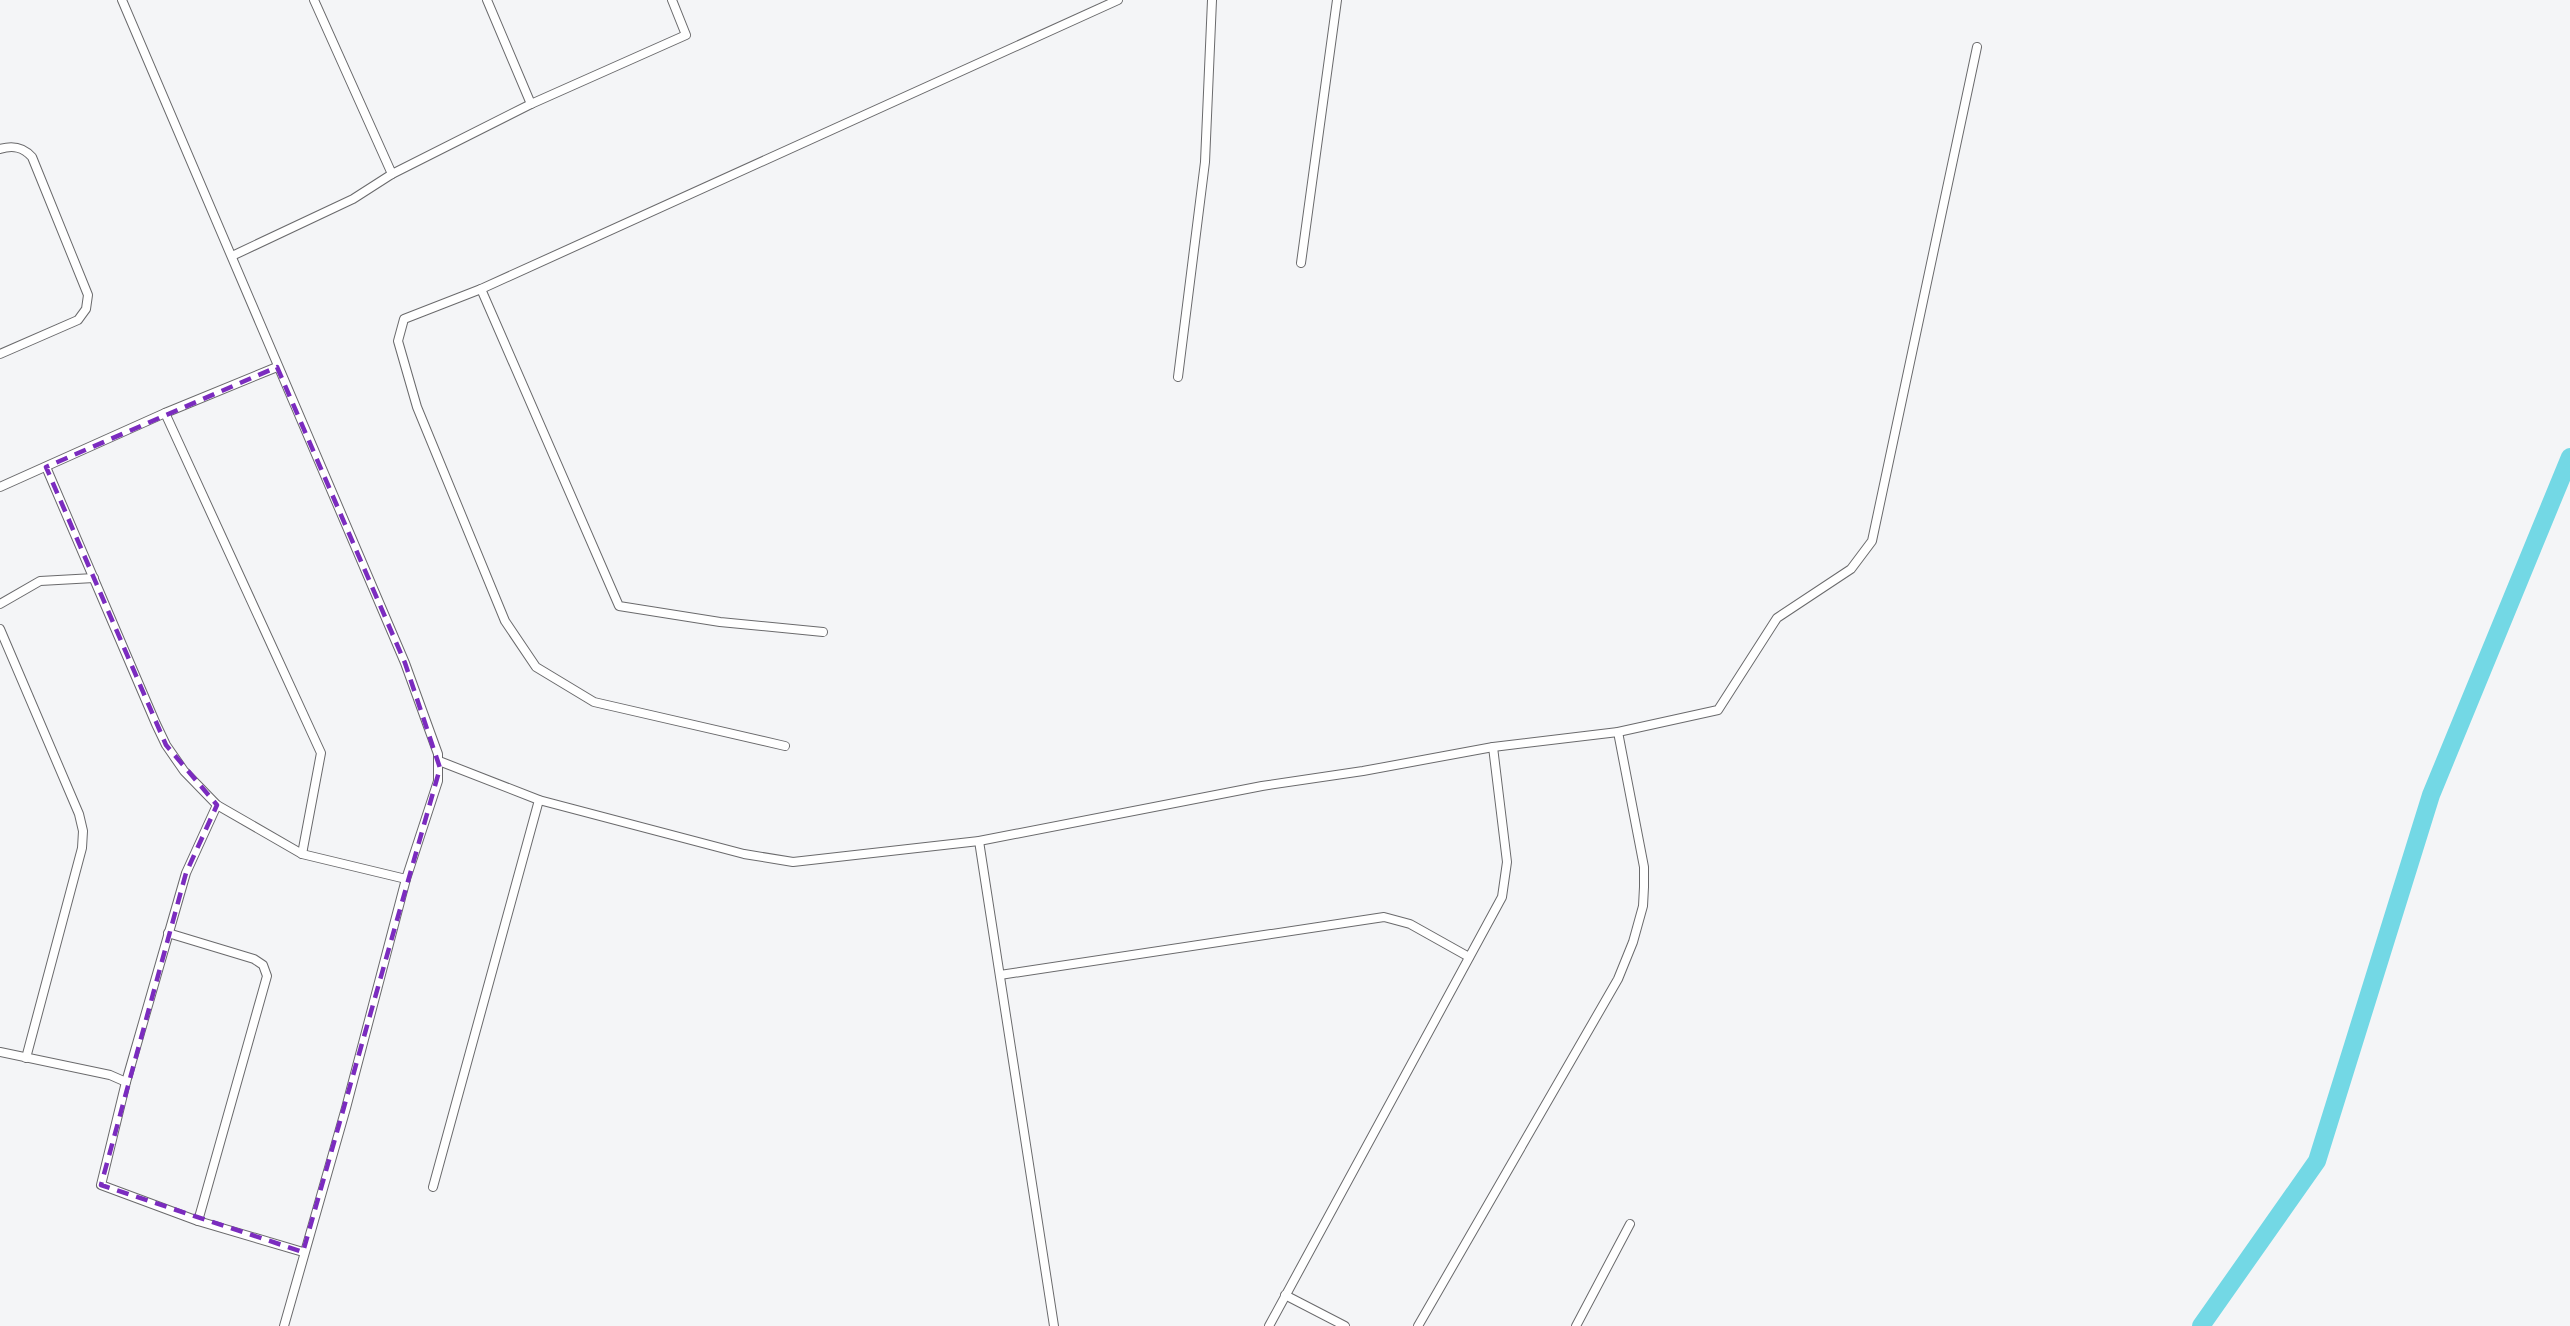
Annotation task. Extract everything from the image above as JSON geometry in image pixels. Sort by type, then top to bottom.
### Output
[{"type":"street","points":[[122,0],[405,663],[439,761],[437,788],[406,879],[346,1108],[303,1252],[284,1326]]},
{"type":"street","points":[[314,0],[392,174]]},
{"type":"street","points":[[488,0],[531,104]]},
{"type":"street","points":[[232,256],[353,199],[392,174],[531,104],[686,34],[672,0]]},
{"type":"street","points":[[785,746],[594,702],[536,667],[505,621],[417,407],[398,341],[404,319],[481,289],[1118,0]]},
{"type":"street","points":[[1178,377],[1205,162],[1212,0]]},
{"type":"street","points":[[1301,263],[1337,0]]},
{"type":"street","points":[[439,761],[539,800],[776,861],[793,862],[978,841],[1262,786],[1363,771],[1493,747],[1618,732],[1718,710],[1777,618],[1851,569],[1872,541],[1977,48]]},
{"type":"street","points":[[0,149],[21,148],[36,163],[86,288],[88,302],[78,320],[0,354]]},
{"type":"street","points":[[481,289],[619,606],[720,622],[823,632]]},
{"type":"street","points":[[0,487],[165,413],[277,367]]},
{"type":"street","points":[[165,413],[321,753],[302,854]]},
{"type":"street","points":[[46,467],[166,745],[184,771],[217,805],[302,854],[406,879]]},
{"type":"street","points":[[0,604],[39,581],[94,578]]},
{"type":"street","points":[[0,629],[79,814],[83,831],[82,848],[26,1058]]},
{"type":"street","points":[[1418,1326],[1618,979],[1633,942],[1643,906],[1644,867],[1618,732]]},
{"type":"street","points":[[1269,1326],[1502,897],[1507,873],[1493,747]]},
{"type":"street","points":[[432,1187],[539,800]]},
{"type":"street","points":[[217,805],[186,873],[126,1082],[100,1185],[198,1221],[303,1252]]},
{"type":"street","points":[[978,841],[1054,1326]]},
{"type":"street","points":[[1000,975],[1384,917],[1410,924],[1469,957]]},
{"type":"street","points":[[168,933],[254,959],[263,965],[267,976],[198,1221]]},
{"type":"street","points":[[0,1052],[110,1076],[126,1082]]},
{"type":"street","points":[[1575,1326],[1630,1224]]},
{"type":"street","points":[[1286,1295],[1345,1326]]},
{"type":"highlighted area","points":[[277,367],[405,663],[440,768],[303,1252],[101,1185],[186,873],[217,805],[166,745],[46,467]]},
{"type":"waterway","points":[[2201,1326],[2317,1161],[2431,795],[2570,457]]}]
